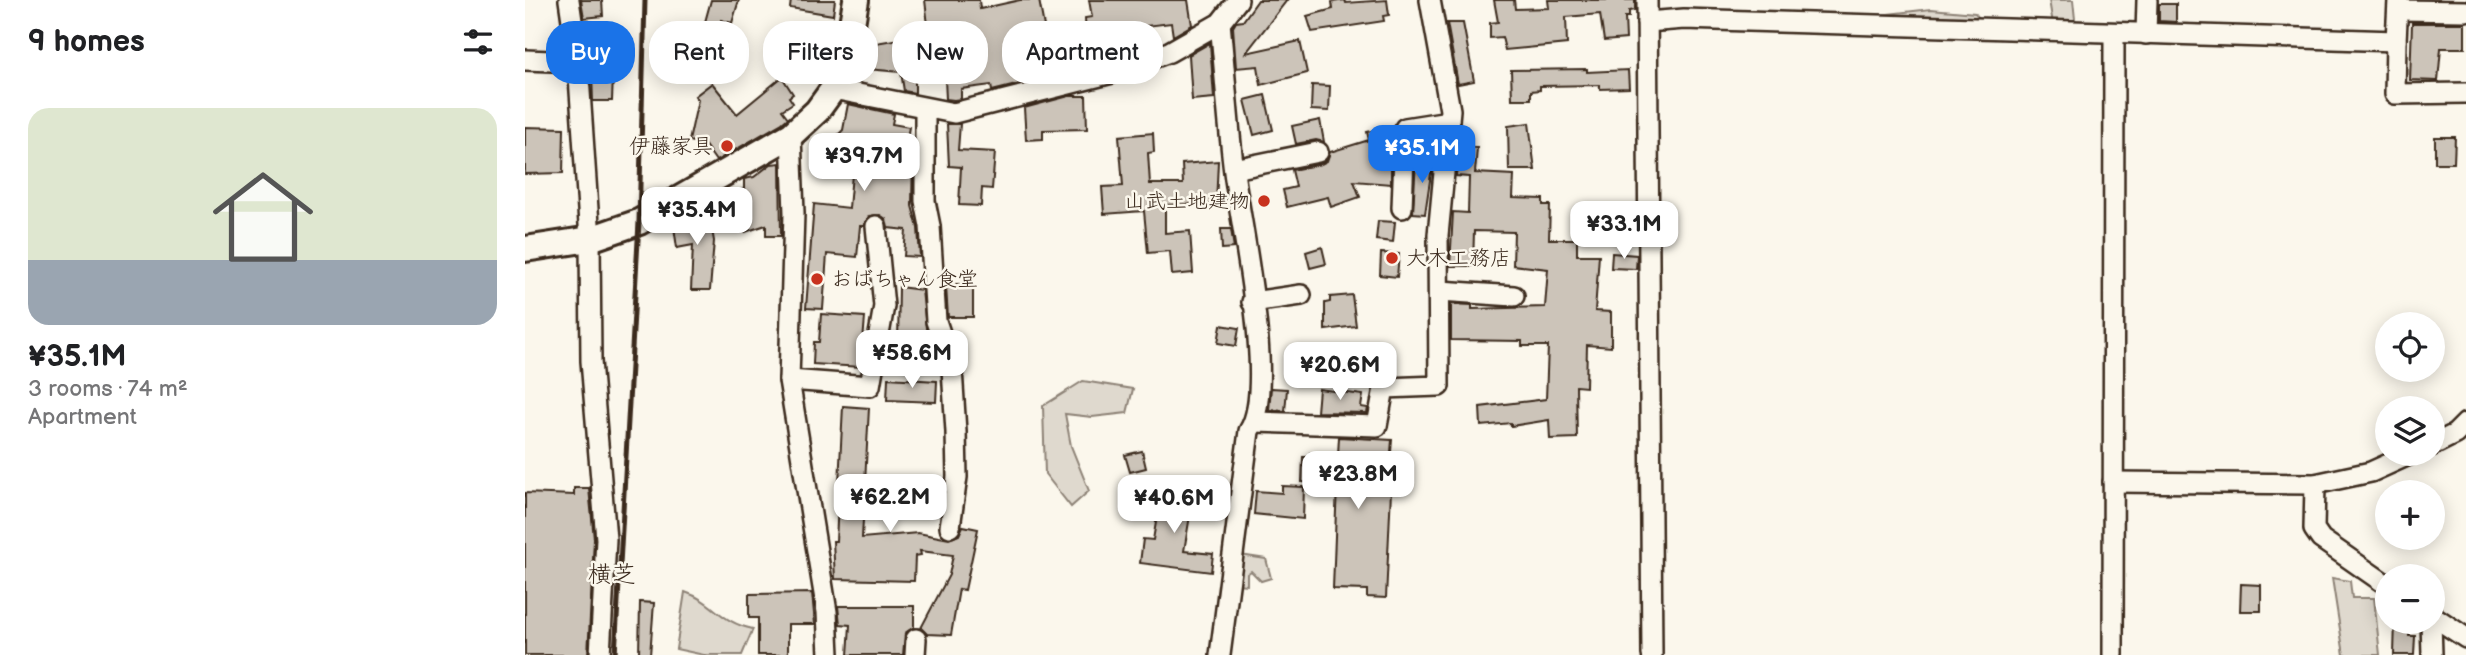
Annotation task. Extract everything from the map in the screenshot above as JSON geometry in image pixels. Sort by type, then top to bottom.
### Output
[{"type":"main road","points":[[525,249],[590,239],[639,222],[791,135],[817,111],[833,89],[848,48],[856,0]]},
{"type":"street","points":[[569,0],[572,21]]},
{"type":"street","points":[[833,89],[925,110],[954,113],[1112,73],[1169,52],[1220,23],[1238,0]]},
{"type":"street","points":[[1255,422],[1377,426],[1384,388],[1439,386],[1438,235],[1450,110],[1430,0]]},
{"type":"street","points":[[1647,0],[1652,655]]},
{"type":"street","points":[[2146,34],[2147,0]]},
{"type":"street","points":[[2466,11],[2398,5],[2395,94],[2466,93]]},
{"type":"street","points":[[1647,22],[1684,19],[2396,41]]},
{"type":"street","points":[[1220,23],[1234,169],[1260,361],[1255,422],[1249,431],[1220,655]]},
{"type":"street","points":[[2113,655],[2114,34]]},
{"type":"street","points":[[525,60],[546,61]]},
{"type":"street","points":[[579,84],[590,239],[591,361],[606,539],[600,655]]},
{"type":"street","points":[[925,110],[925,201],[930,226],[936,321],[952,369],[956,432],[957,477],[950,527]]},
{"type":"street","points":[[1402,208],[1405,128],[1449,121]]},
{"type":"street","points":[[791,135],[794,213],[789,380],[827,612],[829,655]]},
{"type":"street","points":[[1234,169],[1318,152]]},
{"type":"street","points":[[789,380],[870,386],[884,306],[876,226]]},
{"type":"street","points":[[1440,291],[1514,296]]},
{"type":"street","points":[[1252,302],[1301,295]]},
{"type":"street","points":[[2445,439],[2455,434],[2466,422]]},
{"type":"street","points":[[2113,482],[2315,484],[2371,472],[2384,466]]},
{"type":"street","points":[[2315,484],[2314,529],[2321,539],[2375,576]]},
{"type":"street","points":[[2445,623],[2466,638]]},
{"type":"street","points":[[2431,634],[2432,655]]},
{"type":"shaded area","points":[[2049,0],[2073,0],[2076,29],[1862,17],[1931,9],[1975,13],[1982,22],[2053,24]]},
{"type":"shaded area","points":[[1083,381],[1133,389],[1127,413],[1092,417],[1065,414],[1071,446],[1089,491],[1071,507],[1045,474],[1043,406]]},
{"type":"shaded area","points":[[1240,555],[1266,559],[1271,578],[1261,581],[1251,571],[1247,574],[1247,585],[1237,584]]},
{"type":"shaded area","points":[[2332,578],[2350,581],[2352,598],[2374,598],[2375,634],[2378,634],[2380,655],[2344,655]]},
{"type":"shaded area","points":[[685,592],[704,601],[732,622],[753,629],[742,655],[704,655],[676,649]]},
{"type":"building","points":[[581,0],[602,0],[603,16],[584,18]]},
{"type":"building","points":[[711,0],[739,0],[733,21],[705,21]]},
{"type":"building","points":[[791,0],[835,0],[833,15],[790,8]]},
{"type":"building","points":[[925,0],[979,0],[980,9],[1020,0],[1039,0],[1043,21],[1002,21],[1002,84],[1020,84],[992,91],[991,85],[961,89],[961,99],[954,100],[946,99],[945,84],[988,84],[988,21],[927,21]]},
{"type":"building","points":[[1089,0],[1188,0],[1192,25],[1173,36],[1171,23],[1163,24],[1163,21],[1085,21],[1085,18],[1092,17]]},
{"type":"building","points":[[1258,0],[1287,0],[1246,53],[1300,41],[1307,73],[1261,85],[1258,66],[1236,68],[1233,27],[1236,22],[1243,21]]},
{"type":"building","points":[[1345,0],[1346,3],[1387,0],[1389,15],[1383,16],[1384,21],[1312,32],[1307,16],[1333,9],[1332,2]]},
{"type":"building","points":[[1494,0],[1514,0],[1515,9],[1549,8],[1548,0],[1635,0],[1635,10],[1629,11],[1629,17],[1625,17],[1626,39],[1604,41],[1600,14],[1566,17],[1567,44],[1505,50],[1502,37],[1490,38],[1490,23],[1498,22]]},
{"type":"building","points":[[2159,4],[2176,4],[2176,22],[2159,21]]},
{"type":"building","points":[[1447,23],[1463,23],[1474,81],[1458,84]]},
{"type":"building","points":[[2412,23],[2465,23],[2465,48],[2441,48],[2438,81],[2410,80]]},
{"type":"building","points":[[892,40],[892,71],[878,70],[878,43]]},
{"type":"building","points":[[1210,43],[1214,98],[1192,100],[1189,55]]},
{"type":"building","points":[[1587,69],[1587,72],[1628,70],[1629,88],[1600,89],[1600,85],[1540,86],[1540,90],[1531,91],[1531,99],[1512,99],[1511,70]]},
{"type":"building","points":[[592,84],[613,84],[612,101],[593,101]]},
{"type":"building","points":[[711,84],[737,114],[773,84],[787,84],[793,94],[789,97],[793,103],[782,110],[788,118],[716,161],[704,144],[689,141],[698,100],[695,96]]},
{"type":"building","points":[[903,84],[915,84],[915,93],[904,91]]},
{"type":"building","points":[[1312,85],[1330,86],[1329,111],[1311,110]]},
{"type":"building","points":[[1265,95],[1273,130],[1254,135],[1245,100]]},
{"type":"building","points":[[1069,96],[1086,96],[1087,129],[1043,130],[1043,139],[1026,140],[1024,108]]},
{"type":"building","points":[[848,104],[894,114],[892,124],[909,127],[904,154],[913,155],[912,206],[918,228],[920,257],[904,256],[906,230],[888,228],[886,219],[880,215],[869,216],[864,226],[860,226],[857,257],[827,254],[823,309],[806,308],[814,204],[849,208],[852,174],[838,174],[839,151],[832,150],[833,140],[843,130]]},
{"type":"building","points":[[1320,120],[1324,142],[1316,140],[1296,144],[1292,126]]},
{"type":"building","points":[[1529,123],[1535,170],[1509,170],[1508,126]]},
{"type":"building","points":[[947,124],[960,124],[958,150],[995,152],[992,189],[982,188],[981,206],[959,205],[961,167],[949,166]]},
{"type":"building","points":[[525,127],[564,128],[563,173],[525,174]]},
{"type":"building","points":[[1385,128],[1391,161],[1391,184],[1354,181],[1360,197],[1331,207],[1328,197],[1287,207],[1283,190],[1296,187],[1292,170],[1321,164],[1327,161],[1330,152],[1369,140],[1367,132]]},
{"type":"building","points":[[1153,133],[1154,152],[1148,153],[1150,184],[1183,184],[1182,164],[1218,161],[1216,204],[1165,205],[1165,233],[1190,231],[1193,273],[1172,275],[1170,251],[1148,253],[1144,211],[1104,214],[1102,187],[1123,186],[1119,136]]},
{"type":"building","points":[[2435,137],[2455,137],[2454,163],[2435,163]]},
{"type":"building","points":[[1459,147],[1477,148],[1475,173],[1514,175],[1513,198],[1543,199],[1543,205],[1550,205],[1549,239],[1577,239],[1577,255],[1599,255],[1595,311],[1611,312],[1611,347],[1587,345],[1586,387],[1576,386],[1577,438],[1550,439],[1549,420],[1511,426],[1511,423],[1481,426],[1480,407],[1546,399],[1548,346],[1522,346],[1522,341],[1451,340],[1451,304],[1472,305],[1472,309],[1545,307],[1548,269],[1513,265],[1514,232],[1474,231],[1473,266],[1450,266],[1453,212],[1468,213],[1469,177],[1456,176]]},
{"type":"building","points":[[1416,159],[1433,160],[1425,214],[1413,213]]},
{"type":"building","points":[[780,163],[781,236],[766,236],[766,225],[745,232],[745,220],[712,222],[715,196],[744,189],[744,179],[754,177],[771,164]]},
{"type":"building","points":[[709,213],[714,241],[710,290],[691,290],[693,245],[677,248],[673,220]]},
{"type":"building","points":[[1378,221],[1395,222],[1393,242],[1376,240]]},
{"type":"building","points":[[1221,229],[1231,229],[1234,248],[1222,249]]},
{"type":"building","points":[[1322,247],[1326,264],[1310,268],[1306,252]]},
{"type":"building","points":[[1381,253],[1399,254],[1397,277],[1380,275]]},
{"type":"building","points":[[1612,253],[1637,255],[1636,269],[1611,268]]},
{"type":"building","points":[[956,284],[973,284],[973,317],[948,317],[946,286],[956,287]]},
{"type":"building","points":[[899,287],[922,290],[928,347],[898,345]]},
{"type":"building","points":[[1352,295],[1356,326],[1325,330],[1325,303],[1330,302],[1330,297]]},
{"type":"building","points":[[821,314],[865,317],[861,367],[813,364],[814,342],[819,342]]},
{"type":"building","points":[[1221,325],[1239,328],[1236,346],[1218,343]]},
{"type":"building","points":[[888,378],[937,381],[936,402],[887,400]]},
{"type":"building","points":[[1271,388],[1287,389],[1285,411],[1269,410]]},
{"type":"building","points":[[1319,389],[1363,395],[1361,407],[1368,408],[1367,413],[1317,412]]},
{"type":"building","points":[[843,406],[869,408],[862,538],[918,533],[949,539],[959,535],[963,526],[978,529],[965,590],[959,589],[951,635],[927,634],[921,628],[949,575],[953,555],[920,551],[921,555],[915,556],[914,581],[835,579],[833,541],[836,541]]},
{"type":"building","points":[[1339,437],[1392,440],[1389,476],[1393,476],[1394,491],[1391,491],[1386,598],[1367,597],[1367,590],[1333,589],[1337,484],[1302,482],[1303,457],[1310,457],[1310,453],[1338,455]]},
{"type":"building","points":[[1142,451],[1146,468],[1130,472],[1125,455]]},
{"type":"building","points":[[1282,486],[1304,487],[1303,519],[1254,514],[1256,491],[1282,493]]},
{"type":"building","points":[[1162,487],[1194,492],[1184,551],[1213,554],[1211,572],[1140,563],[1143,539],[1153,540]]},
{"type":"building","points":[[574,488],[589,488],[594,539],[588,655],[525,655],[525,493],[574,495]]},
{"type":"building","points":[[2241,584],[2261,585],[2261,611],[2240,611]]},
{"type":"building","points":[[812,593],[815,624],[788,624],[788,655],[758,655],[758,618],[749,618],[749,594]]},
{"type":"building","points":[[640,602],[654,603],[650,655],[639,655]]},
{"type":"building","points":[[838,606],[914,606],[914,627],[905,633],[903,655],[848,655],[850,625],[840,624]]},
{"type":"building","points":[[2395,634],[2415,636],[2414,655],[2394,655]]},
{"type":"railway","points":[[615,655],[639,222],[645,0]]},
{"type":"place","name":"伊藤家具","points":[[727,146]]},
{"type":"place","name":"山武土地建物","points":[[1264,201]]},
{"type":"place","name":"大木工務店","points":[[1392,258]]},
{"type":"place","name":"おばちゃん食堂","points":[[817,279]]},
{"type":"district","name":"横芝","points":[[612,574]]}]
